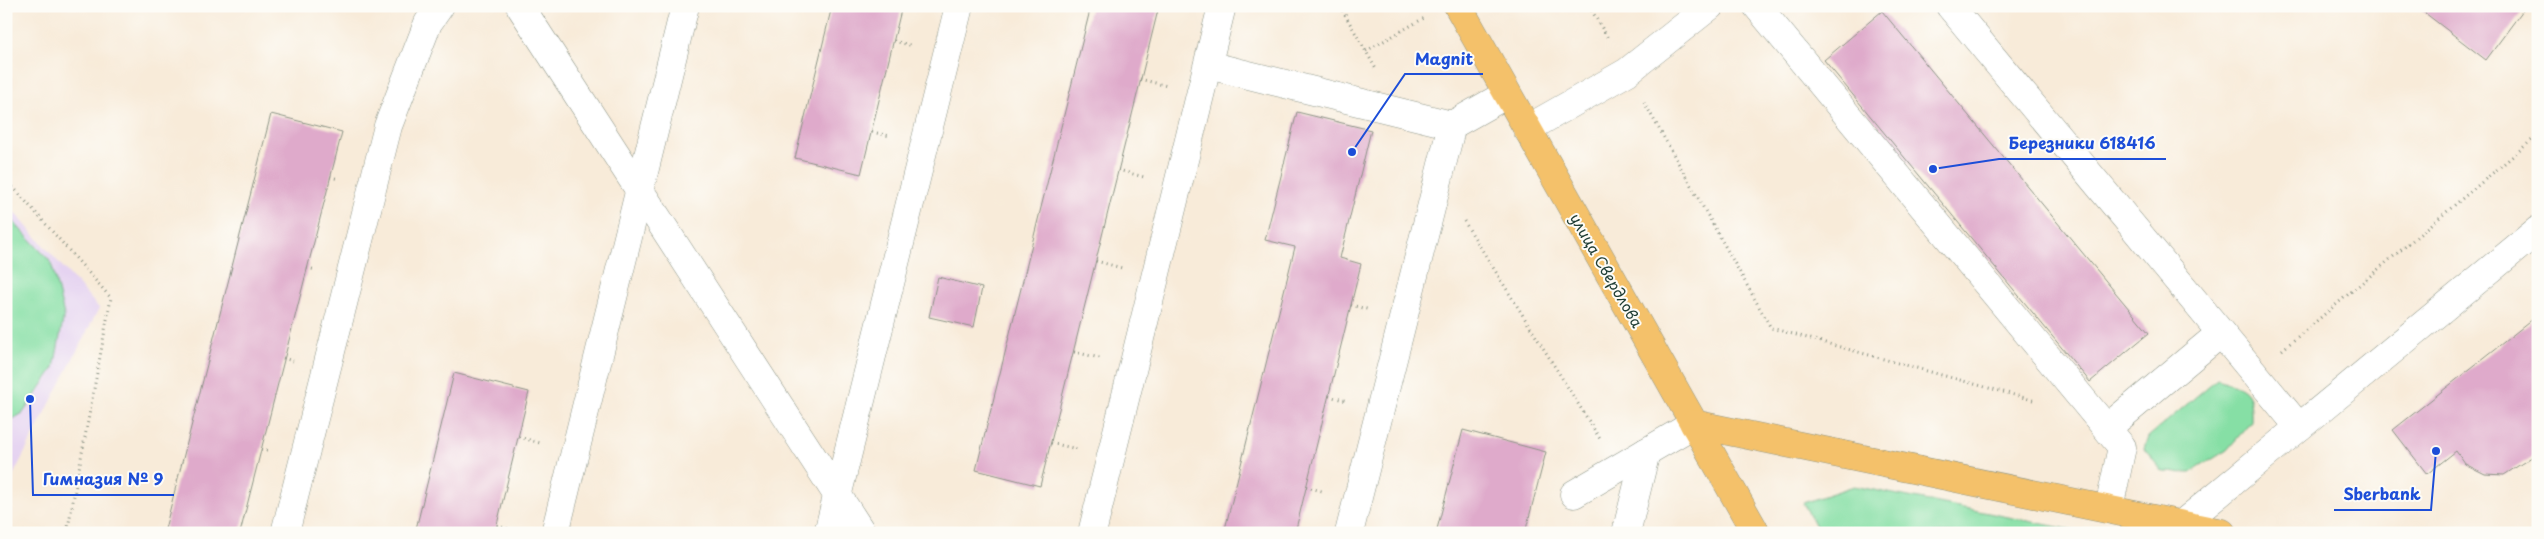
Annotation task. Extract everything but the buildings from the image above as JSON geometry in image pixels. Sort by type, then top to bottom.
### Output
[{"type":"main road","name":"улица Свердлова","points":[[1458,6],[1694,424],[1748,526]]},
{"type":"main road","points":[[1694,424],[2222,533]]},
{"type":"lane","points":[[285,533],[388,126],[428,23],[440,6]]},
{"type":"lane","points":[[520,6],[862,533]]},
{"type":"lane","points":[[555,533],[685,6]]},
{"type":"lane","points":[[828,533],[959,6]]},
{"type":"lane","points":[[1092,533],[1222,6]]},
{"type":"lane","points":[[1527,129],[1626,72],[1710,6]]},
{"type":"lane","points":[[1757,6],[2122,447],[2108,508]]},
{"type":"lane","points":[[1950,6],[2299,427]]},
{"type":"lane","points":[[1208,65],[1452,125],[1507,94]]},
{"type":"lane","points":[[1349,533],[1452,125]]},
{"type":"lane","points":[[2182,524],[2538,230]]},
{"type":"lane","points":[[2106,428],[2221,333]]},
{"type":"lane","points":[[1574,494],[1617,467],[1694,424]]},
{"type":"lane","points":[[1626,533],[1646,452]]},
{"type":"path","points":[[1340,6],[1401,113]]},
{"type":"path","points":[[1589,6],[1771,328],[2040,402]]},
{"type":"path","points":[[1366,52],[1429,15]]},
{"type":"path","points":[[2254,373],[2538,135]]},
{"type":"path","points":[[6,179],[111,298],[67,533]]},
{"type":"path","points":[[1438,179],[1617,467]]},
{"type":"path","points":[[496,526],[525,533]]},
{"type":"shaded area","points":[[6,203],[99,308],[6,489]]},
{"type":"green space","points":[[6,214],[51,262],[64,315],[54,368],[23,413],[6,423]]},
{"type":"green space","points":[[2217,379],[2235,385],[2246,392],[2250,403],[2251,422],[2227,450],[2190,473],[2163,472],[2144,449],[2148,437]]},
{"type":"green space","points":[[1854,486],[2088,533],[1820,533],[1803,503]]},
{"type":"place","name":"Magnit","points":[[1352,152]]},
{"type":"place","name":"Березники 618416","points":[[1933,169]]},
{"type":"place","name":"Гимназия № 9","points":[[30,399]]},
{"type":"place","name":"Sberbank","points":[[2436,451]]}]
